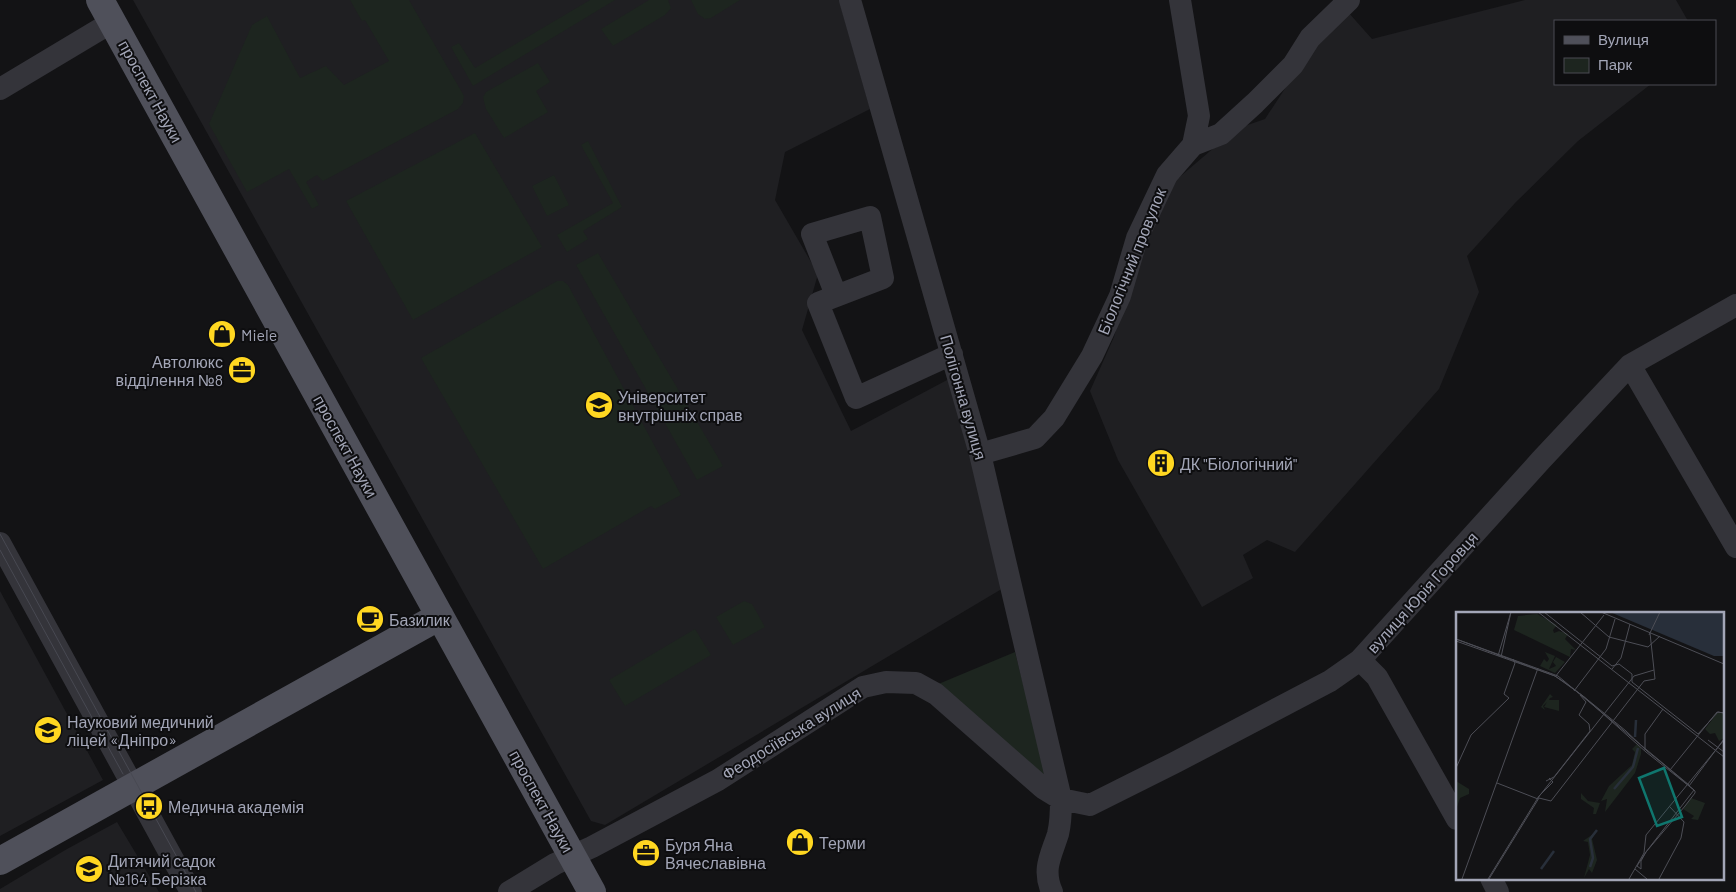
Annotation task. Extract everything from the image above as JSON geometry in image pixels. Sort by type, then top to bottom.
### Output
[{"type":"main road","name":"проспект Науки","points":[[106,11],[592,892]]},
{"type":"main road","points":[[0,861],[440,616]]},
{"type":"street","name":"Полігонна вулиця","points":[[850,0],[980,454],[1060,799],[1062,817],[1058,835],[1050,853],[1046,874],[1052,892]]},
{"type":"street","points":[[1180,0],[1199,116],[1193,145]]},
{"type":"street","name":"Біологічний провулок","points":[[980,454],[1035,438],[1054,418],[1092,356],[1120,296],[1137,238],[1167,175],[1193,145],[1221,134],[1235,121],[1292,65],[1310,38],[1349,0]]},
{"type":"street","points":[[0,89],[106,11]]},
{"type":"street","points":[[836,296],[818,303],[856,398],[952,354]]},
{"type":"street","name":"вулиця Юрія Горовця","points":[[1060,799],[1090,804],[1174,764],[1330,681],[1360,660],[1541,460],[1630,366],[1736,305]]},
{"type":"street","points":[[1630,366],[1736,547]]},
{"type":"street","points":[[0,543],[192,892]]},
{"type":"street","points":[[1360,660],[1377,677],[1456,817]]},
{"type":"street","name":"Феодосіївська вулиця","points":[[508,892],[555,864],[718,780],[863,687],[886,682],[916,683],[936,694],[1035,782],[1060,799]]},
{"type":"street","points":[[1492,880],[1498,892]]},
{"type":"shaded area","name":"Університет внутрішніх справ","points":[[133,0],[839,0],[870,109],[785,152],[775,200],[818,274],[802,330],[851,431],[949,379],[1005,587],[605,825],[591,821]]},
{"type":"shaded area","points":[[1525,0],[1676,0],[1687,20],[1554,20],[1554,85],[1650,85],[1578,141],[1516,202],[1467,256],[1479,292],[1439,389],[1295,552],[1267,540],[1243,555],[1253,578],[1202,607],[1118,460],[1090,391],[1114,337],[1134,267],[1169,186],[1236,129],[1265,119],[1322,38],[1348,12],[1372,39]]},
{"type":"shaded area","points":[[0,591],[103,780],[0,836]]},
{"type":"shaded area","name":"Дитячий садок №164 Берізка","points":[[117,822],[159,892],[0,892],[0,889]]},
{"type":"green space","points":[[350,0],[409,0],[464,96],[463,103],[458,109],[323,181],[317,175],[306,182],[319,205],[312,209],[289,169],[247,192],[209,124],[252,25],[267,16],[300,78],[326,66],[344,85],[389,61],[365,20],[362,21]]},
{"type":"green space","points":[[590,0],[615,0],[473,86],[451,47],[459,43],[475,68]]},
{"type":"green space","points":[[649,0],[668,0],[671,8],[665,15],[613,46],[601,29]]},
{"type":"green space","points":[[691,0],[740,0],[711,18],[705,19],[698,14]]},
{"type":"green space","points":[[538,63],[550,82],[536,91],[548,112],[504,138],[486,109],[483,97],[486,92]]},
{"type":"green space","points":[[475,133],[542,247],[413,320],[346,201]]},
{"type":"green space","points":[[588,141],[622,207],[583,231],[588,239],[567,252],[557,235],[613,203],[581,145]]},
{"type":"green space","points":[[554,175],[569,205],[547,216],[532,186]]},
{"type":"green space","points":[[598,253],[723,466],[697,480],[576,265]]},
{"type":"green space","points":[[557,281],[563,281],[568,285],[681,495],[655,509],[651,506],[543,569],[421,358]]},
{"type":"green space","points":[[744,601],[752,604],[765,627],[733,645],[716,617]]},
{"type":"green space","points":[[695,629],[711,655],[625,706],[609,680]]},
{"type":"green space","points":[[1015,652],[1048,781],[936,685]]},
{"type":"tram line","points":[[0,534],[196,892]]},
{"type":"tram line","points":[[0,550],[123,774]]},
{"type":"place","name":"Miele","points":[[222,334]]},
{"type":"place","name":"Автолюкс відділення №8","points":[[242,370]]},
{"type":"place","name":"Університет внутрішніх справ","points":[[599,405]]},
{"type":"place","name":"ДК \"Біологічний\"","points":[[1161,463]]},
{"type":"place","name":"Базилик","points":[[370,619]]},
{"type":"place","name":"Науковий медичний ліцей «Дніпро»","points":[[48,730]]},
{"type":"place","name":"Медична академія","points":[[149,806]]},
{"type":"place","name":"Терми","points":[[800,842]]},
{"type":"place","name":"Буря Яна Вячеславівна","points":[[646,853]]},
{"type":"place","name":"Дитячий садок №164 Берізка","points":[[89,869]]}]
